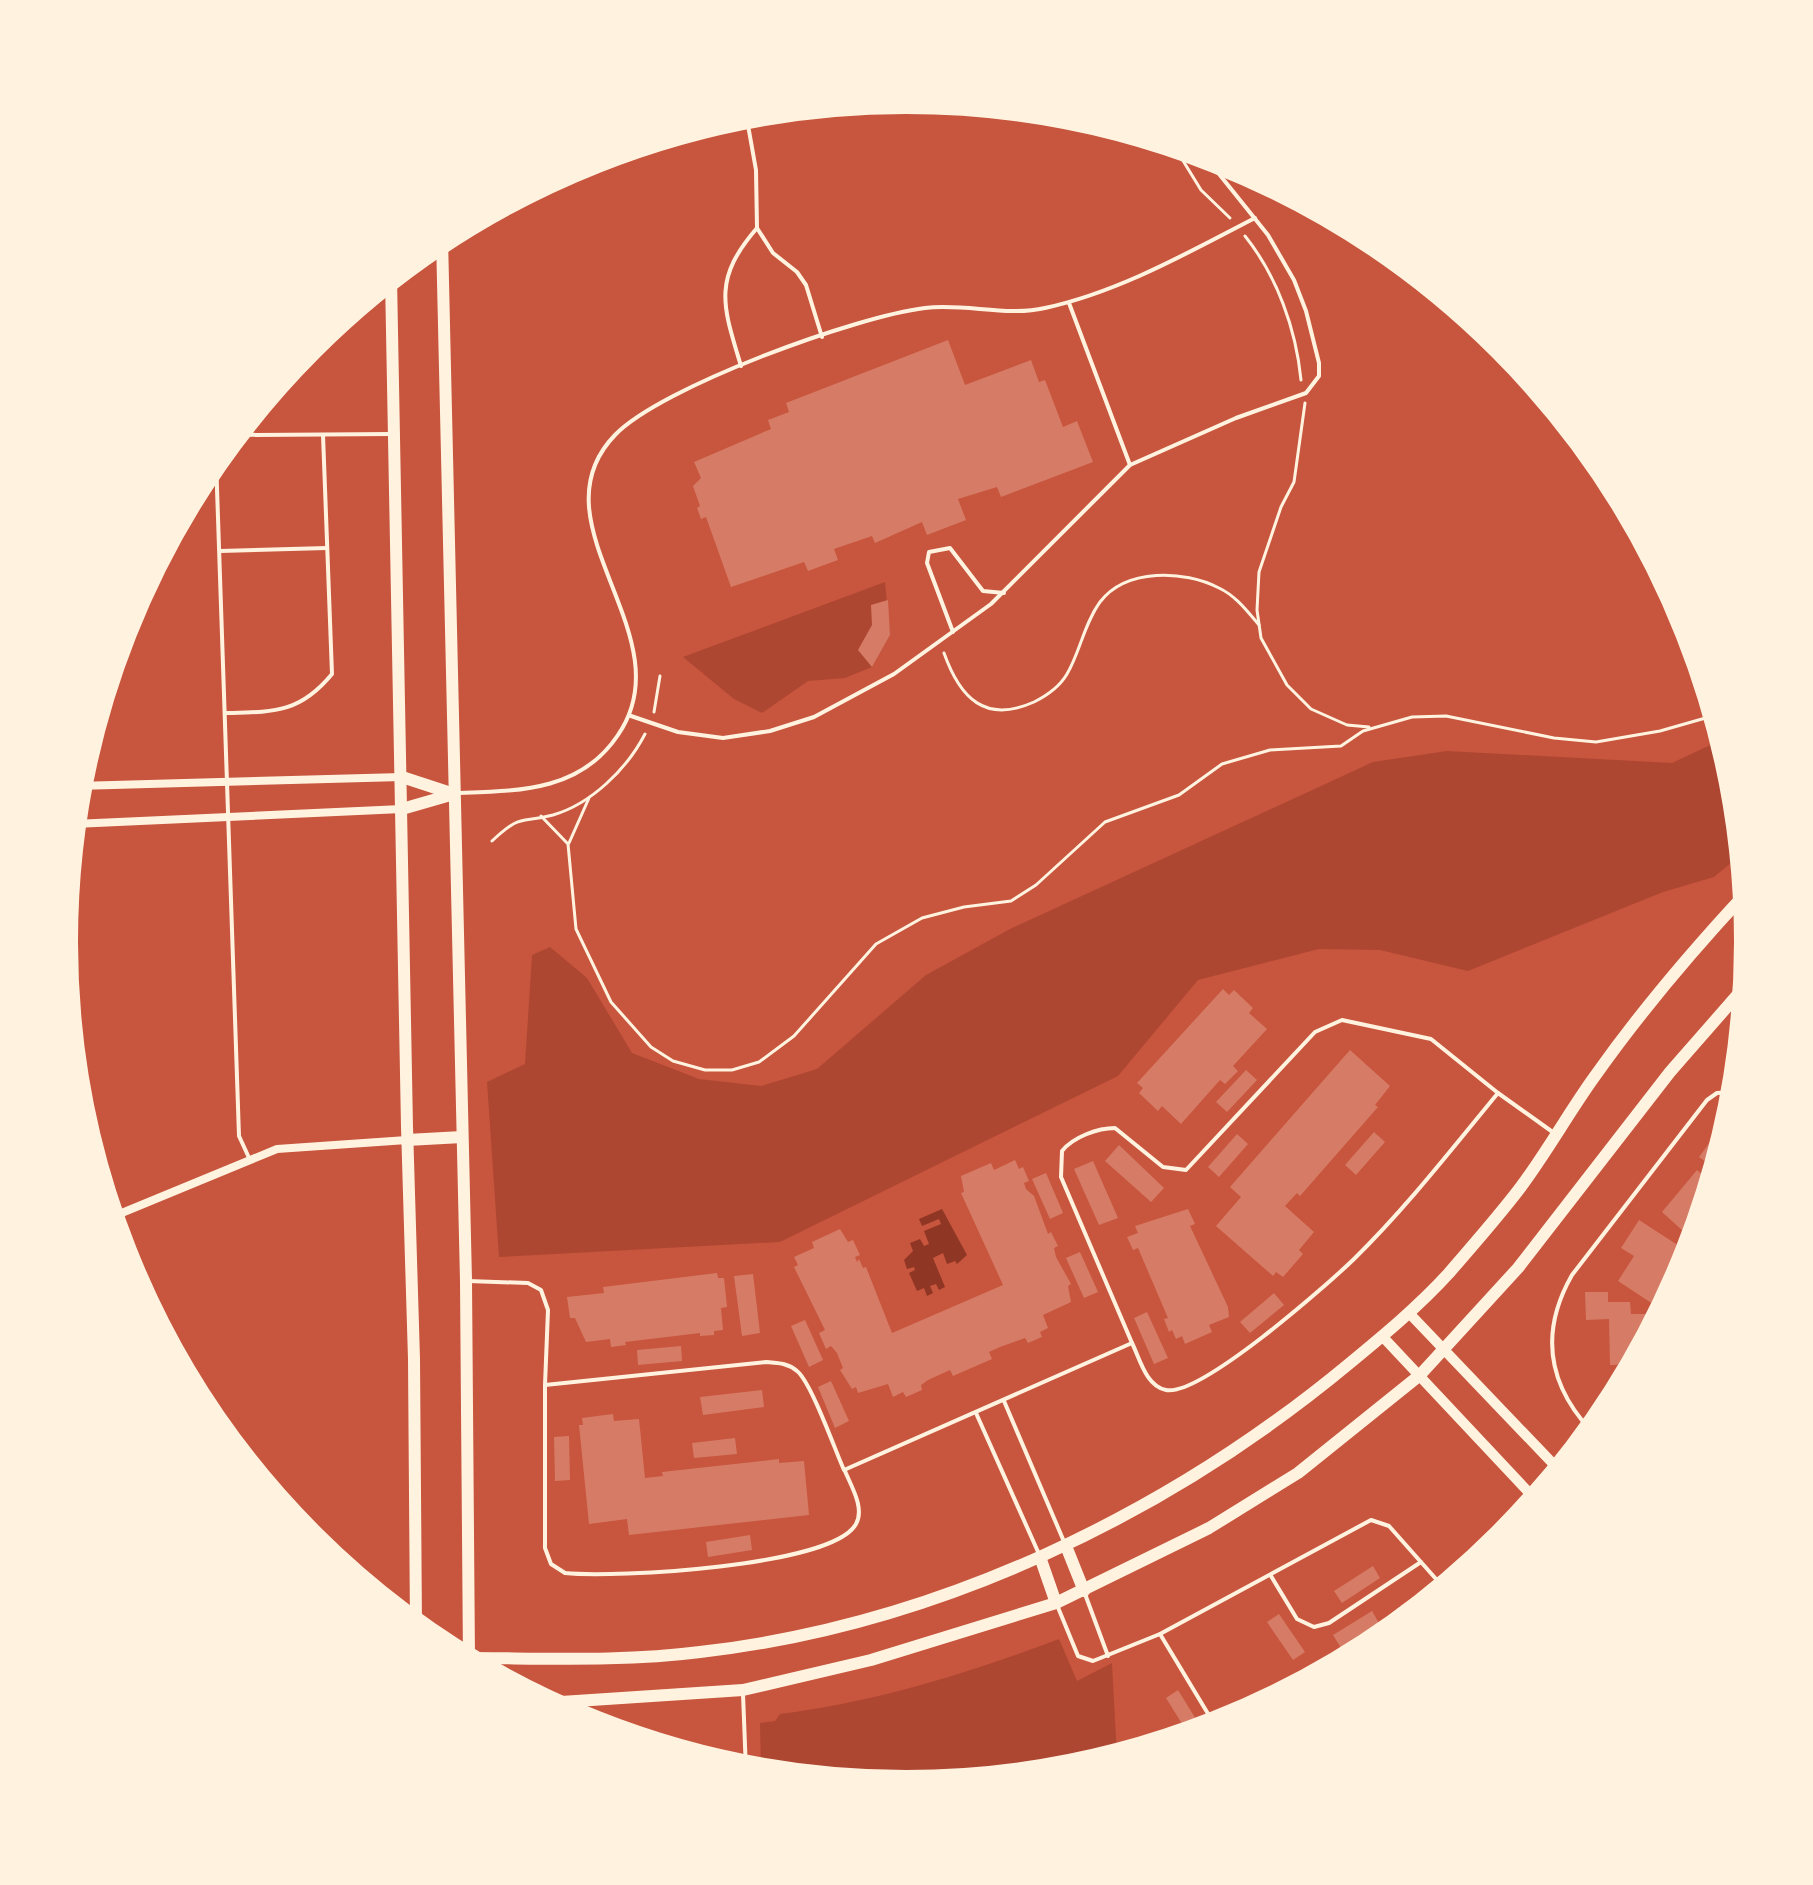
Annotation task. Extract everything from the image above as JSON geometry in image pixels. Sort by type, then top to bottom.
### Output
[{"type":"main road","points":[[442,254],[466,1281],[467,1647]]},
{"type":"main road","points":[[391,292],[414,1359],[416,1612]]},
{"type":"main road","points":[[402,777],[454,794]]},
{"type":"main road","points":[[402,809],[454,794]]},
{"type":"main road","points":[[486,1659],[697,1653],[806,1634],[914,1603],[1066,1546],[1249,1441],[1382,1336],[1448,1274],[1521,1186],[1555,1133],[1656,994],[1736,905]]},
{"type":"main road","points":[[570,1701],[743,1690],[871,1660],[1056,1603],[1209,1528],[1298,1473],[1420,1375],[1518,1268],[1670,1072],[1735,998]]},
{"type":"main road","points":[[407,1140],[462,1137]]},
{"type":"main road","points":[[1066,1546],[1084,1591]]},
{"type":"main road","points":[[1040,1557],[1056,1603]]},
{"type":"street","points":[[91,786],[402,777]]},
{"type":"street","points":[[85,824],[402,809]]},
{"type":"street","points":[[122,1213],[277,1149],[407,1140]]},
{"type":"street","points":[[1409,1313],[1553,1463]]},
{"type":"street","points":[[1382,1336],[1529,1492]]},
{"type":"lane","points":[[748,127],[756,170],[757,228],[773,253],[797,272],[806,285],[822,337]]},
{"type":"lane","points":[[631,716],[697,736],[743,737],[814,717],[854,697],[953,633],[1004,593],[1130,465],[1236,418],[1303,395],[1319,376],[1306,311],[1281,255],[1218,173]]},
{"type":"lane","points":[[454,794],[520,792],[560,782],[597,759],[631,716],[638,684],[634,647],[589,519],[592,479],[606,445],[634,417],[741,366],[822,337],[924,308],[948,306],[1021,311],[1069,303],[1178,258],[1255,218]]},
{"type":"lane","points":[[741,366],[723,302],[724,288],[743,244],[757,228]]},
{"type":"lane","points":[[1069,303],[1130,465]]},
{"type":"lane","points":[[250,435],[395,434]]},
{"type":"lane","points":[[226,713],[274,712],[302,703],[332,674],[323,435]]},
{"type":"lane","points":[[217,480],[239,1136],[250,1160]]},
{"type":"lane","points":[[220,551],[327,548]]},
{"type":"lane","points":[[953,633],[927,563],[929,552],[950,548],[983,591],[1004,593]]},
{"type":"lane","points":[[1498,1093],[1353,1260],[1212,1375],[1180,1389],[1162,1389],[1150,1381],[1061,1177],[1059,1163],[1067,1145],[1099,1130],[1115,1128],[1163,1167],[1186,1170],[1315,1032],[1342,1020],[1431,1039],[1498,1093],[1555,1133]]},
{"type":"lane","points":[[1583,1423],[1568,1407],[1557,1381],[1553,1322],[1560,1295],[1572,1275],[1707,1100],[1723,1093]]},
{"type":"lane","points":[[466,1281],[528,1283],[541,1290],[548,1310],[545,1385],[545,1548],[551,1564],[565,1573],[682,1570],[768,1559],[815,1549],[847,1534],[858,1517],[857,1502],[804,1381],[799,1372],[785,1364],[766,1362],[545,1385]]},
{"type":"lane","points":[[844,1470],[1132,1343]]},
{"type":"lane","points":[[1004,1401],[1066,1546]]},
{"type":"lane","points":[[976,1413],[1040,1557]]},
{"type":"lane","points":[[1056,1603],[1081,1660],[1093,1661],[1160,1634],[1371,1520],[1389,1526],[1437,1580]]},
{"type":"lane","points":[[1271,1576],[1297,1619],[1314,1627],[1329,1623],[1421,1562]]},
{"type":"lane","points":[[1084,1591],[1108,1656]]},
{"type":"lane","points":[[1160,1634],[1209,1716]]},
{"type":"lane","points":[[743,1690],[745,1757]]},
{"type":"path","points":[[1182,159],[1201,190],[1238,227],[1271,278],[1290,323],[1306,407],[1294,482],[1281,507],[1259,572],[1261,638],[1287,685],[1311,709],[1347,725],[1373,728]]},
{"type":"path","points":[[940,641],[954,679],[971,698],[982,707],[1009,711],[1045,697],[1066,675],[1101,601],[1135,579],[1159,575],[1187,577],[1219,587],[1236,599],[1259,626]]},
{"type":"path","points":[[654,712],[660,676]]},
{"type":"path","points":[[590,795],[568,844],[576,929],[611,1002],[651,1047],[673,1061],[705,1070],[732,1070],[759,1062],[794,1036],[876,944],[922,918],[964,907],[1011,901],[1036,885],[1105,822],[1179,795],[1222,764],[1270,750],[1341,746],[1373,728],[1412,717],[1446,716],[1554,738],[1596,742],[1660,731],[1706,718]]},
{"type":"path","points":[[492,841],[510,824],[553,815],[590,795],[634,756],[645,734]]},
{"type":"path","points":[[541,816],[568,844]]},
{"type":"shaded area","points":[[885,582],[890,635],[872,667],[845,678],[808,681],[762,713],[734,699],[683,657]]},
{"type":"shaded area","points":[[1713,744],[1733,862],[1714,877],[1663,892],[1468,971],[1380,950],[1319,949],[1198,980],[1118,1076],[780,1242],[499,1257],[487,1082],[525,1064],[532,955],[550,947],[587,978],[632,1053],[699,1079],[761,1086],[817,1069],[926,975],[1010,929],[1373,762],[1447,751],[1672,763]]},
{"type":"shaded area","points":[[942,1209],[967,1255],[957,1264],[955,1261],[947,1264],[943,1253],[933,1258],[945,1287],[939,1290],[936,1284],[930,1286],[933,1293],[927,1296],[924,1288],[917,1291],[909,1273],[915,1270],[914,1267],[907,1269],[904,1260],[913,1251],[910,1243],[920,1239],[924,1246],[929,1244],[924,1231],[941,1224],[939,1219],[922,1226],[919,1219]]},
{"type":"shaded area","points":[[1059,1639],[1077,1681],[1112,1663],[1116,1746],[1015,1766],[961,1771],[852,1771],[761,1760],[760,1723],[775,1721],[780,1714],[887,1694]]},
{"type":"building","points":[[948,340],[965,385],[1031,360],[1039,382],[1045,380],[1063,427],[1077,421],[1093,462],[1001,497],[997,487],[958,499],[966,520],[927,535],[922,522],[875,543],[872,536],[834,549],[838,560],[808,571],[804,562],[731,587],[706,517],[701,519],[697,508],[700,506],[693,486],[701,478],[694,462],[771,429],[768,420],[789,412],[786,403]]},
{"type":"building","points":[[888,600],[890,635],[872,667],[858,650],[872,625],[871,605]]},
{"type":"building","points":[[1223,989],[1229,995],[1234,990],[1253,1008],[1249,1013],[1267,1029],[1233,1066],[1238,1071],[1225,1084],[1220,1080],[1181,1124],[1162,1106],[1158,1111],[1139,1093],[1143,1088],[1137,1083]]},
{"type":"building","points":[[1350,1050],[1390,1086],[1375,1105],[1378,1107],[1300,1196],[1297,1193],[1285,1206],[1314,1232],[1299,1250],[1303,1254],[1283,1277],[1276,1272],[1273,1276],[1216,1226],[1241,1197],[1230,1187]]},
{"type":"building","points":[[1246,1070],[1257,1080],[1227,1112],[1216,1102]]},
{"type":"building","points":[[1374,1132],[1385,1142],[1356,1175],[1345,1165]]},
{"type":"building","points":[[1237,1134],[1248,1144],[1219,1177],[1208,1167]]},
{"type":"building","points":[[1714,1137],[1707,1163],[1699,1157]]},
{"type":"building","points":[[1119,1145],[1164,1188],[1151,1202],[1105,1161]]},
{"type":"building","points":[[1015,1160],[1019,1169],[1023,1167],[1029,1181],[1024,1183],[1026,1189],[1034,1196],[1048,1234],[1051,1232],[1058,1246],[1054,1248],[1056,1257],[1071,1284],[1068,1286],[1071,1302],[1043,1315],[1048,1328],[1040,1332],[1042,1337],[1028,1343],[1025,1338],[1000,1347],[989,1352],[992,1359],[953,1376],[950,1370],[928,1380],[921,1385],[922,1390],[906,1397],[903,1392],[893,1397],[888,1384],[858,1393],[856,1387],[852,1389],[840,1370],[843,1368],[837,1353],[831,1346],[826,1349],[819,1333],[825,1330],[794,1267],[798,1265],[794,1257],[814,1248],[812,1242],[840,1229],[848,1242],[853,1240],[860,1255],[855,1257],[857,1262],[859,1259],[863,1268],[866,1267],[892,1333],[1003,1285],[961,1193],[964,1192],[961,1176],[991,1163],[994,1170]]},
{"type":"building","points":[[1093,1161],[1118,1218],[1099,1225],[1074,1169]]},
{"type":"building","points":[[1697,1170],[1703,1175],[1684,1232],[1662,1212]]},
{"type":"building","points":[[1046,1173],[1063,1213],[1050,1219],[1032,1179]]},
{"type":"building","points":[[1188,1209],[1195,1224],[1190,1226],[1228,1307],[1229,1317],[1209,1325],[1212,1332],[1185,1344],[1182,1336],[1176,1339],[1172,1330],[1169,1332],[1164,1319],[1168,1318],[1138,1248],[1133,1250],[1127,1237],[1138,1233],[1135,1226]]},
{"type":"building","points":[[1639,1220],[1679,1246],[1654,1304],[1618,1281],[1634,1256],[1621,1248]]},
{"type":"building","points":[[1080,1252],[1098,1292],[1084,1298],[1066,1258]]},
{"type":"building","points":[[717,1273],[718,1278],[724,1278],[727,1307],[721,1308],[723,1330],[714,1331],[714,1335],[700,1336],[700,1333],[625,1342],[626,1345],[611,1347],[610,1339],[586,1342],[575,1318],[570,1318],[567,1297],[604,1293],[603,1287]]},
{"type":"building","points":[[753,1274],[760,1333],[742,1336],[734,1276]]},
{"type":"building","points":[[1585,1292],[1608,1292],[1608,1302],[1630,1302],[1631,1314],[1649,1314],[1622,1365],[1610,1365],[1609,1319],[1586,1320]]},
{"type":"building","points":[[1274,1293],[1284,1305],[1250,1333],[1240,1322]]},
{"type":"building","points":[[1147,1312],[1168,1358],[1154,1364],[1134,1318]]},
{"type":"building","points":[[805,1320],[823,1360],[809,1367],[791,1326]]},
{"type":"building","points":[[681,1346],[682,1361],[638,1365],[637,1350]]},
{"type":"building","points":[[831,1381],[849,1421],[835,1428],[818,1387]]},
{"type":"building","points":[[762,1390],[764,1407],[703,1415],[700,1397]]},
{"type":"building","points":[[613,1414],[614,1421],[639,1419],[645,1478],[663,1476],[662,1472],[779,1459],[779,1463],[804,1461],[809,1515],[629,1535],[627,1519],[589,1524],[579,1425],[583,1425],[582,1418]]},
{"type":"building","points":[[569,1436],[570,1480],[555,1481],[554,1437]]},
{"type":"building","points":[[735,1438],[737,1454],[694,1458],[692,1443]]},
{"type":"building","points":[[750,1535],[752,1550],[708,1557],[706,1542]]},
{"type":"building","points":[[1373,1566],[1380,1578],[1342,1603],[1334,1591]]},
{"type":"building","points":[[1372,1611],[1379,1623],[1341,1648],[1333,1635]]},
{"type":"building","points":[[1279,1614],[1305,1652],[1293,1660],[1267,1622]]},
{"type":"building","points":[[1178,1690],[1197,1720],[1183,1725],[1166,1698]]}]
